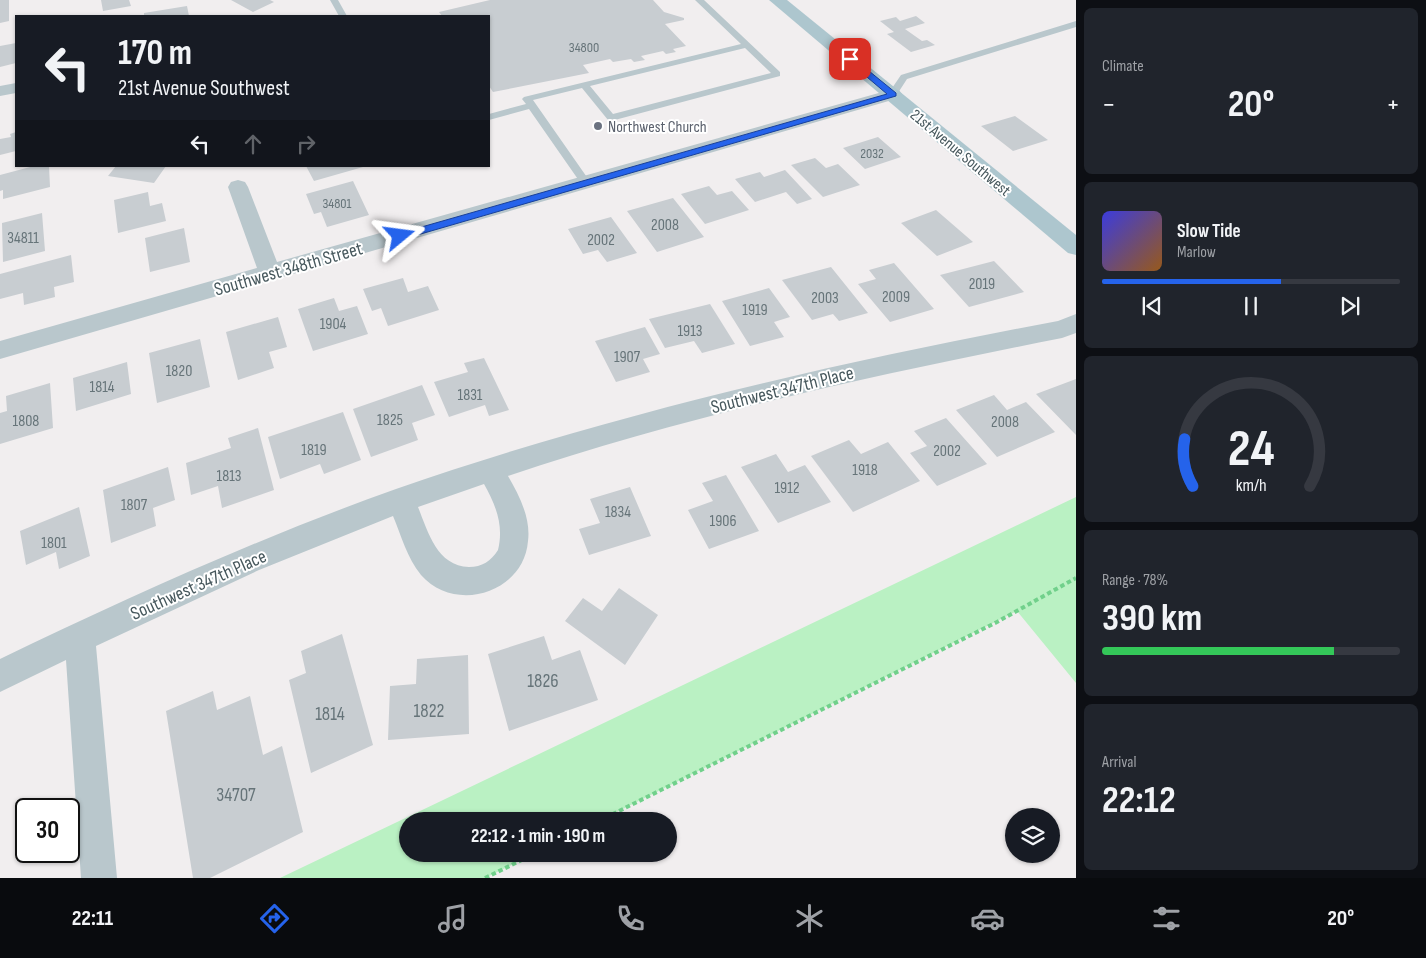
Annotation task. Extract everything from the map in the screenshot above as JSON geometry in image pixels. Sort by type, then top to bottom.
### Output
[{"type":"main road","name":"21st Avenue Southwest","points":[[777,0],[1076,247]]},
{"type":"street","points":[[0,91],[15,88]]},
{"type":"street","name":"Southwest 348th Street","points":[[0,350],[893,94]]},
{"type":"street","points":[[238,187],[270,274]]},
{"type":"street","name":"Southwest 347th Place","points":[[0,676],[246,561],[400,500],[491,470],[645,424],[853,371],[1062,329],[1076,323]]},
{"type":"street","points":[[400,500],[425,554],[437,570],[453,580],[480,581],[494,576],[509,561],[514,542],[513,521],[507,499],[491,470]]},
{"type":"street","points":[[80,637],[99,878]]},
{"type":"lane","points":[[334,0],[342,15]]},
{"type":"lane","points":[[584,85],[611,118],[778,74],[699,0]]},
{"type":"lane","points":[[893,94],[904,77],[1076,24]]},
{"type":"lane","points":[[586,183],[527,99],[747,45]]},
{"type":"lane","points":[[490,117],[531,106]]},
{"type":"path","points":[[617,812],[998,622],[1076,578]]},
{"type":"path","points":[[485,878],[518,862]]},
{"type":"green space","points":[[1076,497],[1076,683],[1017,611],[617,812],[418,812]]},
{"type":"green space","points":[[399,821],[399,862],[518,862],[485,878],[280,878]]},
{"type":"building","points":[[0,0],[9,0],[9,21],[0,23]]},
{"type":"building","points":[[101,0],[129,0],[131,6],[103,11]]},
{"type":"building","points":[[231,0],[270,0],[274,2],[253,12]]},
{"type":"building","points":[[490,0],[653,0],[664,12],[684,18],[684,20],[665,24],[686,46],[673,49],[676,52],[666,54],[663,51],[641,56],[645,60],[634,62],[631,59],[613,62],[610,59],[583,65],[589,73],[493,92],[490,88],[490,15],[441,15],[439,12]]},
{"type":"building","points":[[187,6],[189,15],[144,15],[144,13]]},
{"type":"building","points":[[916,16],[925,23],[905,29],[922,41],[927,40],[935,45],[911,52],[887,34],[894,32],[880,21],[896,17],[900,21]]},
{"type":"building","points":[[15,43],[15,63],[0,67],[0,46]]},
{"type":"building","points":[[1015,116],[1048,140],[1013,151],[981,126]]},
{"type":"building","points":[[15,132],[15,151],[0,155],[0,139],[11,137],[10,134]]},
{"type":"building","points":[[878,137],[901,157],[865,169],[843,148]]},
{"type":"building","points":[[815,158],[826,168],[838,164],[860,185],[823,197],[791,165]]},
{"type":"building","points":[[30,167],[49,167],[50,187],[3,199],[3,190],[0,191],[0,175]]},
{"type":"building","points":[[115,167],[165,167],[154,183],[108,176]]},
{"type":"building","points":[[307,167],[363,167],[314,181]]},
{"type":"building","points":[[785,170],[812,199],[797,204],[786,192],[755,202],[735,179],[760,172],[764,177]]},
{"type":"building","points":[[353,181],[369,215],[327,227],[321,212],[314,214],[306,194]]},
{"type":"building","points":[[709,186],[717,195],[732,191],[749,210],[705,224],[681,194]]},
{"type":"building","points":[[148,192],[150,206],[162,203],[166,221],[118,233],[114,200]]},
{"type":"building","points":[[673,198],[704,237],[657,252],[627,211]]},
{"type":"building","points":[[936,210],[973,242],[937,256],[901,223]]},
{"type":"building","points":[[42,213],[45,251],[3,262],[2,223]]},
{"type":"building","points":[[611,217],[637,253],[607,262],[598,250],[583,254],[568,229]]},
{"type":"building","points":[[184,228],[190,262],[150,272],[145,238]]},
{"type":"building","points":[[71,255],[74,282],[54,287],[55,297],[24,305],[23,293],[0,299],[0,274]]},
{"type":"building","points":[[994,261],[1024,292],[969,307],[940,275]]},
{"type":"building","points":[[894,263],[934,309],[890,322],[858,284],[876,279],[869,270]]},
{"type":"building","points":[[831,267],[868,313],[839,321],[833,314],[812,320],[782,280]]},
{"type":"building","points":[[403,278],[408,292],[428,286],[439,310],[388,326],[381,308],[372,311],[363,289]]},
{"type":"building","points":[[769,288],[790,317],[774,322],[784,337],[750,346],[722,301]]},
{"type":"building","points":[[334,298],[339,311],[357,306],[368,334],[313,351],[298,309]]},
{"type":"building","points":[[710,304],[735,344],[702,353],[694,341],[665,348],[649,319]]},
{"type":"building","points":[[278,317],[287,347],[269,352],[274,368],[238,380],[226,332]]},
{"type":"building","points":[[645,327],[660,354],[643,359],[650,372],[616,382],[595,341]]},
{"type":"building","points":[[200,339],[210,387],[157,403],[149,353]]},
{"type":"building","points":[[484,358],[509,410],[489,416],[485,405],[449,417],[434,382],[468,372],[464,363]]},
{"type":"building","points":[[127,362],[131,394],[76,411],[73,378]]},
{"type":"building","points":[[1076,379],[1076,435],[1036,394]]},
{"type":"building","points":[[50,383],[53,428],[0,444],[0,413],[7,411],[6,396]]},
{"type":"building","points":[[422,385],[435,415],[412,423],[418,440],[371,457],[353,409]]},
{"type":"building","points":[[994,395],[1007,410],[1026,402],[1055,432],[997,457],[956,410]]},
{"type":"building","points":[[343,412],[361,460],[324,474],[320,464],[280,479],[268,437]]},
{"type":"building","points":[[946,418],[987,464],[937,486],[910,453],[927,446],[914,431]]},
{"type":"building","points":[[258,428],[274,490],[222,508],[218,486],[191,495],[186,463],[231,448],[228,438]]},
{"type":"building","points":[[849,440],[861,454],[888,442],[920,481],[853,512],[811,456]]},
{"type":"building","points":[[776,454],[788,472],[805,465],[831,502],[778,523],[741,467]]},
{"type":"building","points":[[168,467],[175,500],[153,508],[156,526],[111,543],[103,490]]},
{"type":"building","points":[[726,475],[759,531],[709,549],[688,510],[713,501],[702,483]]},
{"type":"building","points":[[630,487],[651,536],[589,555],[579,529],[600,523],[590,499]]},
{"type":"building","points":[[79,507],[90,556],[59,569],[56,552],[26,565],[20,531]]},
{"type":"building","points":[[619,588],[658,615],[625,665],[565,621],[583,598],[602,611]]},
{"type":"building","points":[[342,634],[373,745],[311,773],[289,680],[306,673],[301,651]]},
{"type":"building","points":[[544,636],[552,660],[580,650],[598,700],[509,731],[488,654]]},
{"type":"building","points":[[468,655],[469,734],[388,740],[390,686],[416,684],[417,659]]},
{"type":"building","points":[[213,691],[217,710],[250,696],[263,755],[282,746],[303,832],[210,878],[193,878],[166,711]]},
{"type":"place","name":"Northwest Church","points":[[598,126]]},
{"type":"route","points":[[400,236],[893,94],[850,59]]}]
